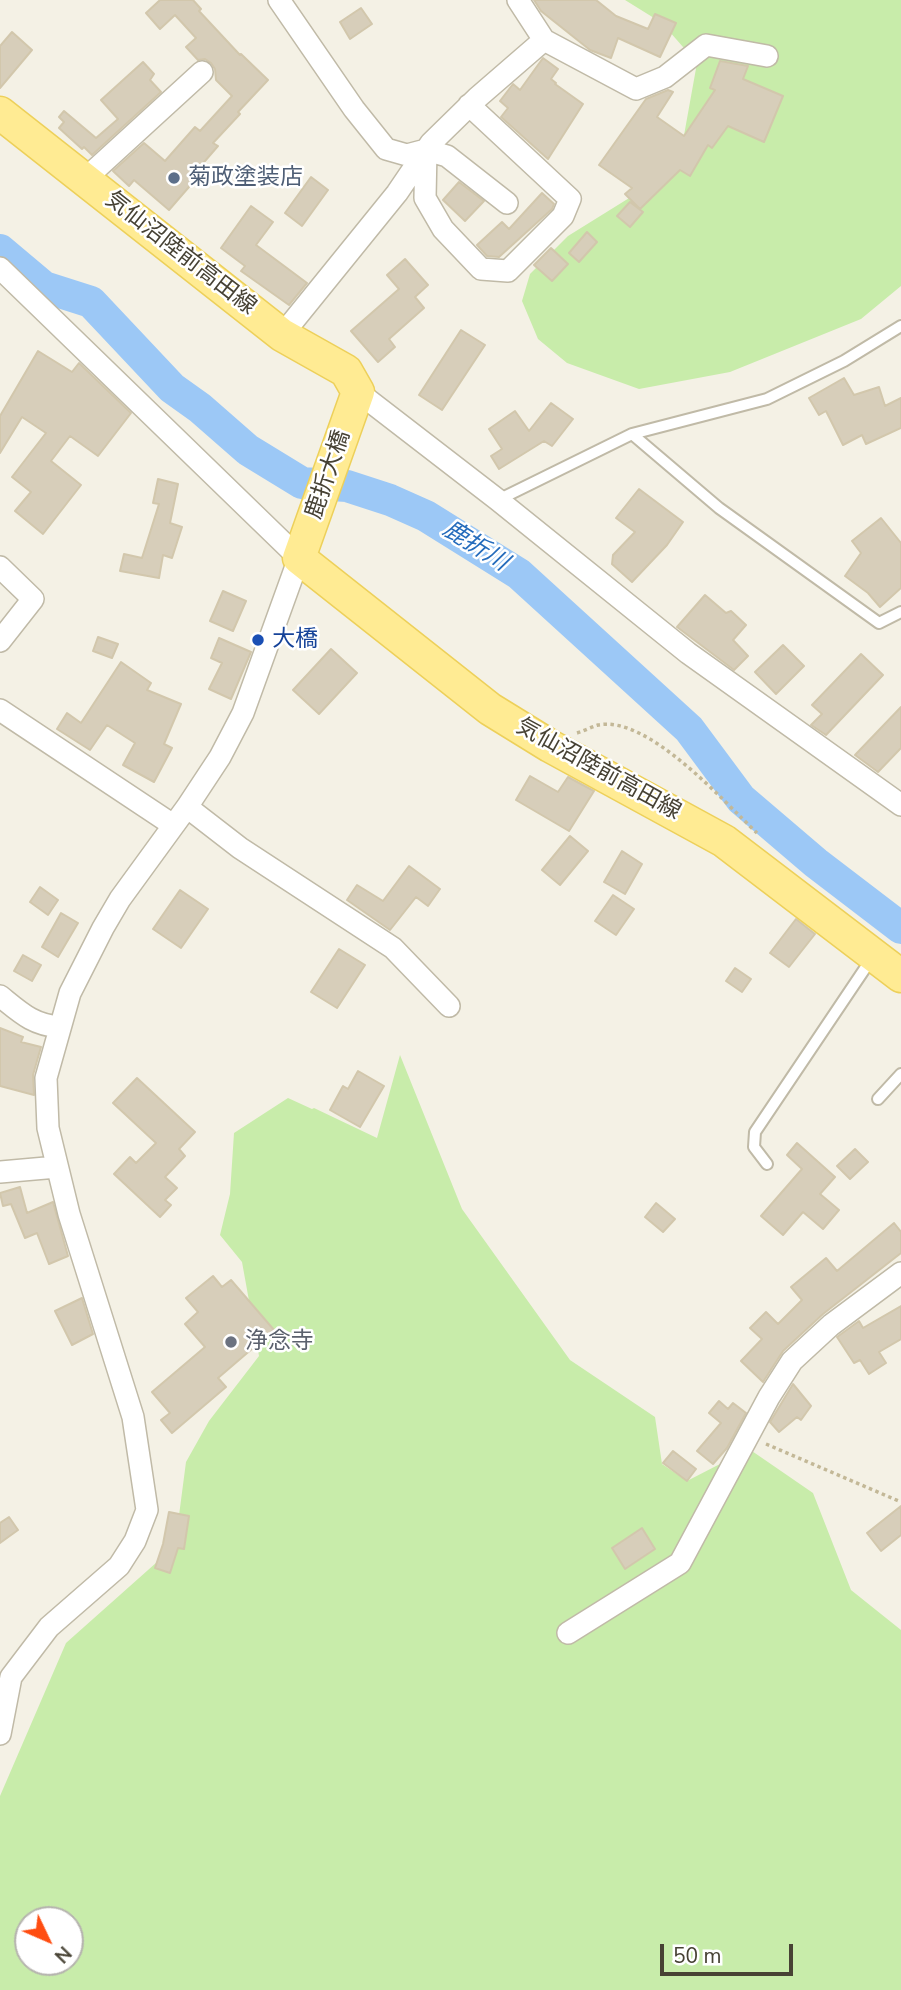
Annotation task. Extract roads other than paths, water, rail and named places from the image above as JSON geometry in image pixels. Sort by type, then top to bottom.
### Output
[{"type":"main road","name":"気仙沼陸前高田線","points":[[0,113],[282,335],[346,371],[358,392]]},
{"type":"main road","name":"鹿折大橋","points":[[299,558],[358,392]]},
{"type":"main road","name":"気仙沼陸前高田線","points":[[299,558],[490,709],[550,746],[724,842],[901,976]]},
{"type":"street","points":[[279,0],[354,109],[386,149],[407,155],[426,150],[447,156],[507,203]]},
{"type":"street","points":[[518,0],[544,40],[636,89],[665,77],[706,45],[767,56]]},
{"type":"street","points":[[282,335],[397,194],[426,150],[470,105],[544,40]]},
{"type":"street","points":[[85,179],[202,72]]},
{"type":"street","points":[[426,150],[425,198],[443,229],[481,269],[508,271],[563,216],[570,199],[470,105]]},
{"type":"street","points":[[0,268],[299,558],[243,713],[220,757],[120,899],[103,928],[70,993],[46,1078],[48,1128],[57,1167],[69,1214],[133,1417],[147,1510],[135,1541],[118,1566],[49,1627],[11,1677],[0,1734]]},
{"type":"street","points":[[358,392],[498,500],[688,653],[901,805]]},
{"type":"street","points":[[0,567],[33,599],[0,641]]},
{"type":"street","points":[[0,710],[173,825]]},
{"type":"street","points":[[187,807],[240,849],[393,948],[449,1006]]},
{"type":"street","points":[[0,996],[41,1025],[60,1027]]},
{"type":"street","points":[[0,1172],[57,1167]]},
{"type":"street","points":[[568,1633],[680,1563],[792,1361],[831,1325],[901,1273]]},
{"type":"lane","points":[[498,500],[632,434],[767,399],[844,361],[901,326]]},
{"type":"lane","points":[[632,434],[719,508],[879,623],[901,612]]},
{"type":"lane","points":[[767,1164],[754,1147],[755,1132],[874,955]]},
{"type":"lane","points":[[878,1099],[901,1074]]},
{"type":"waterway","name":"鹿折川","points":[[0,250],[44,287],[91,302],[172,388],[200,408],[248,450],[302,483],[347,486],[390,500],[426,516],[519,574],[689,729],[741,799],[816,863],[901,928]]},
{"type":"place","name":"菊政塗装店","points":[[174,178]]},
{"type":"place","name":"大橋","points":[[258,640]]},
{"type":"place","name":"浄念寺","points":[[231,1342]]}]
